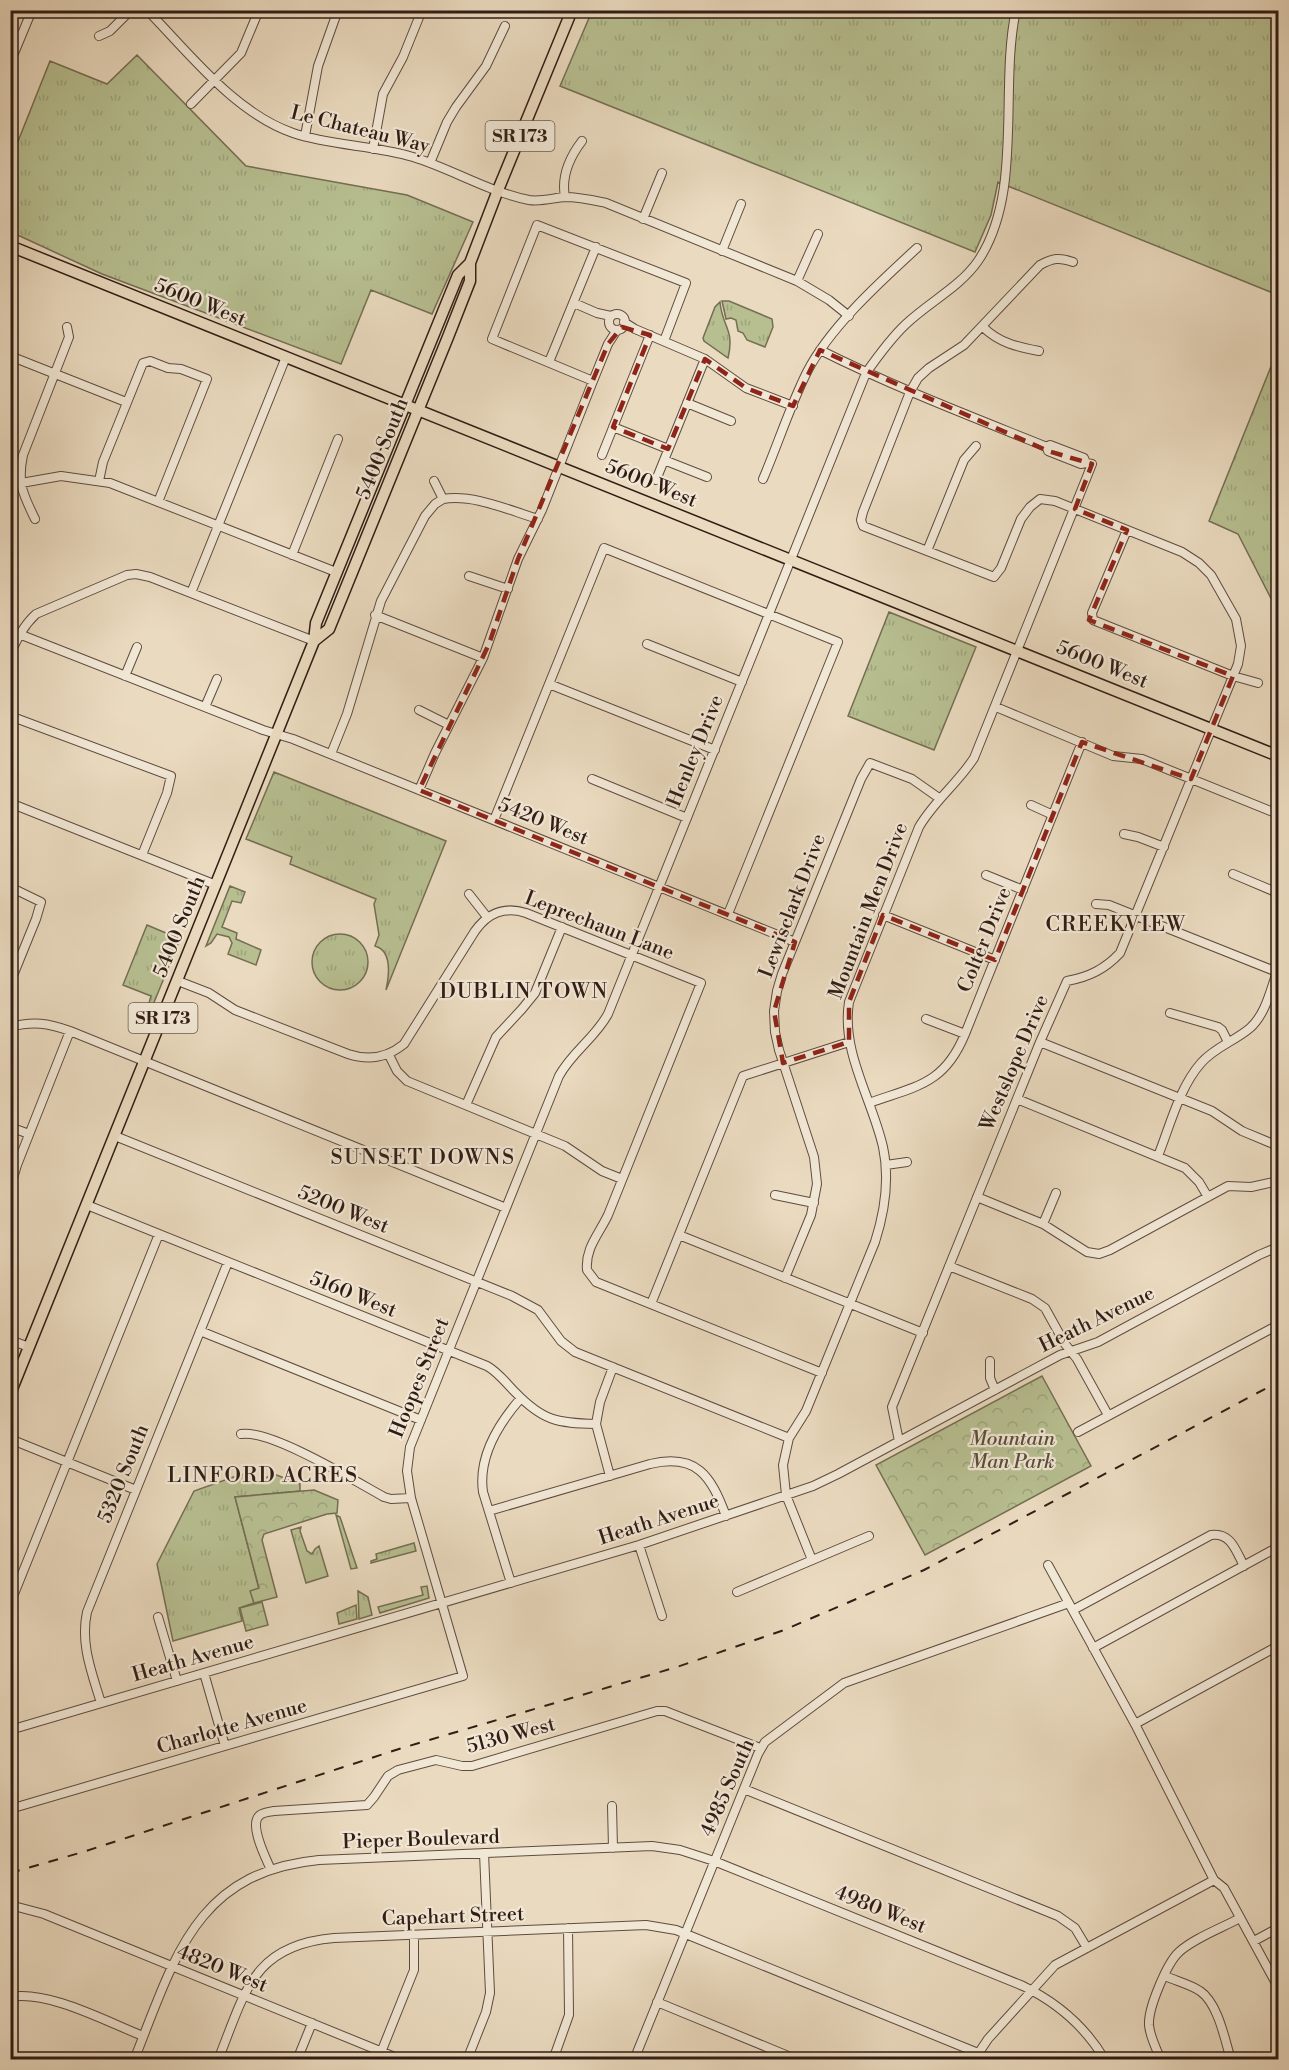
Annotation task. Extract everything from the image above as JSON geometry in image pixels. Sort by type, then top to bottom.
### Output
[{"type":"main road","name":"5400 South","points":[[314,641],[329,629],[470,282],[470,263],[572,10]]},
{"type":"main road","name":"5600 West","points":[[10,246],[1278,756]]},
{"type":"main road","name":"5400 South","points":[[10,1394],[314,641],[316,623],[336,572],[458,275],[470,263]]},
{"type":"street","points":[[10,63],[32,10]]},
{"type":"street","points":[[99,36],[110,31],[131,10]]},
{"type":"street","name":"Le Chateau Way","points":[[147,10],[238,102],[258,116],[282,128],[305,136],[401,154],[498,190],[532,200],[565,197],[606,203],[797,281],[829,300],[849,316]]},
{"type":"street","points":[[191,104],[241,53],[259,10]]},
{"type":"street","points":[[305,136],[318,66],[338,10]]},
{"type":"street","points":[[373,148],[382,94],[404,57],[422,10]]},
{"type":"street","name":"Henley Drive","points":[[536,1134],[564,1067],[602,1025],[660,887],[866,373],[906,324],[966,276],[979,260],[992,234],[1000,209],[1007,162],[1015,11]]},
{"type":"street","points":[[430,163],[447,122],[486,66],[505,26]]},
{"type":"street","points":[[565,197],[563,188],[568,163],[582,141]]},
{"type":"street","points":[[643,219],[662,173]]},
{"type":"street","points":[[722,251],[741,204]]},
{"type":"street","points":[[593,381],[492,339],[537,225],[686,284],[664,341]]},
{"type":"street","points":[[797,281],[818,234]]},
{"type":"street","points":[[549,362],[596,248]]},
{"type":"street","points":[[763,479],[807,372],[820,350],[884,279],[917,248]]},
{"type":"street","points":[[976,446],[964,460],[927,551],[862,526],[863,512],[910,392],[918,378],[964,345],[1040,265],[1060,257],[1072,262]]},
{"type":"street","points":[[574,303],[616,324],[650,335],[705,359],[746,388],[793,406]]},
{"type":"street","points":[[419,790],[483,658],[518,559],[538,519],[616,324]]},
{"type":"street","points":[[34,519],[21,490],[20,470],[23,455],[69,337],[66,327]]},
{"type":"street","points":[[983,327],[1008,344],[1039,351]]},
{"type":"street","points":[[602,455],[650,335]]},
{"type":"street","points":[[820,350],[910,392]]},
{"type":"street","points":[[10,356],[126,402]]},
{"type":"street","points":[[191,593],[286,357]]},
{"type":"street","points":[[656,480],[705,359]]},
{"type":"street","points":[[99,480],[103,462],[143,363],[150,361],[168,368],[181,369],[207,379],[158,502]]},
{"type":"street","name":"Mountain Men Drive","points":[[812,1560],[786,1495],[783,1465],[789,1438],[806,1411],[850,1304],[882,1222],[885,1203],[886,1165],[883,1147],[849,1042],[846,1018],[849,1002],[919,827],[939,798],[962,777],[974,758],[1075,509],[1089,464],[1084,458],[1050,446],[1047,447],[910,392]]},
{"type":"street","points":[[687,403],[731,421]]},
{"type":"street","points":[[613,427],[668,449]]},
{"type":"street","points":[[292,555],[338,439]]},
{"type":"street","points":[[664,460],[707,477]]},
{"type":"street","points":[[10,485],[61,476],[99,480],[336,572]]},
{"type":"street","points":[[434,481],[443,499]]},
{"type":"street","points":[[331,754],[347,714],[375,615],[388,585],[425,516],[435,504],[443,499],[462,498],[538,519]]},
{"type":"street","name":"Westslope Drive","points":[[899,1441],[892,1407],[1040,1042],[1067,981],[1096,972],[1111,963],[1120,953],[1238,664],[1241,646],[1236,619],[1211,575],[1199,563],[1182,552],[1047,499],[1040,499],[1021,519],[1001,568],[994,577],[927,551]]},
{"type":"street","points":[[1127,530],[1092,614],[1093,620],[1233,676],[1258,683]]},
{"type":"street","points":[[494,820],[604,548],[838,642],[728,914]]},
{"type":"street","points":[[10,655],[19,634],[36,614],[128,575],[136,574],[150,577],[314,641]]},
{"type":"street","points":[[469,576],[508,589]]},
{"type":"street","points":[[375,615],[483,658]]},
{"type":"street","name":"5420 West","points":[[19,634],[331,754],[795,942]]},
{"type":"street","points":[[647,644],[742,682]]},
{"type":"street","points":[[125,676],[137,647]]},
{"type":"street","points":[[205,707],[217,680]]},
{"type":"street","points":[[549,684],[715,750]]},
{"type":"street","points":[[996,707],[1113,756],[1142,759],[1278,814]]},
{"type":"street","points":[[419,710],[449,725]]},
{"type":"street","points":[[10,716],[171,776],[167,793],[142,855]]},
{"type":"street","name":"Colter Drive","points":[[869,1103],[922,1085],[939,1075],[953,1058],[965,1034],[1082,742]]},
{"type":"street","name":"Lewisclark Drive","points":[[785,1278],[814,1203],[816,1169],[775,1032],[774,1011],[780,982],[861,778],[870,763],[912,779],[939,798]]},
{"type":"street","points":[[592,779],[687,818]]},
{"type":"street","points":[[10,803],[216,885]]},
{"type":"street","points":[[1030,806],[1053,815]]},
{"type":"street","points":[[1124,834],[1164,847]]},
{"type":"street","points":[[1233,874],[1278,893]]},
{"type":"street","points":[[986,875],[1023,890]]},
{"type":"street","points":[[10,887],[40,902],[36,919],[13,968],[10,983]]},
{"type":"street","points":[[178,981],[209,993],[236,1010],[348,1054],[364,1058],[388,1055],[404,1044],[412,1034],[475,931],[487,917],[469,894]]},
{"type":"street","points":[[1096,904],[1109,905],[1278,971],[1256,1022],[1250,1029],[1202,1062],[1194,1072],[1180,1098],[1158,1156]]},
{"type":"street","name":"Leprechaun Lane","points":[[487,917],[500,911],[516,910],[701,983],[622,1179]]},
{"type":"street","points":[[883,915],[995,960]]},
{"type":"street","points":[[466,1105],[496,1037],[535,993],[562,927]]},
{"type":"street","points":[[1170,1012],[1218,1027],[1228,1042]]},
{"type":"street","points":[[926,1018],[965,1034]]},
{"type":"street","points":[[11,1026],[39,1022],[70,1030],[506,1208]]},
{"type":"street","points":[[10,1188],[70,1030]]},
{"type":"street","points":[[651,1304],[743,1076],[849,1042]]},
{"type":"street","points":[[1040,1042],[1219,1115],[1242,1131],[1278,1146]]},
{"type":"street","points":[[388,1055],[397,1071],[407,1081],[565,1146],[602,1171],[622,1179],[604,1224],[587,1254],[587,1270],[596,1282],[822,1372]]},
{"type":"street","points":[[1017,1099],[1185,1168],[1199,1182],[1208,1197]]},
{"type":"street","points":[[10,1127],[29,1134]]},
{"type":"street","name":"Hoopes Street","points":[[463,1676],[411,1498],[407,1481],[408,1457],[448,1351],[536,1134]]},
{"type":"street","name":"5200 West","points":[[115,1136],[477,1281],[532,1306],[542,1314],[568,1347],[789,1438]]},
{"type":"street","points":[[886,1165],[908,1162]]},
{"type":"street","points":[[977,1197],[1043,1224],[1087,1252],[1099,1254],[1228,1186],[1251,1187],[1278,1181]]},
{"type":"street","points":[[1043,1224],[1056,1193]]},
{"type":"street","points":[[775,1195],[814,1203]]},
{"type":"street","name":"5160 West","points":[[87,1205],[492,1369],[521,1398],[540,1414],[550,1419],[596,1424]]},
{"type":"street","points":[[10,1604],[159,1234]]},
{"type":"street","points":[[679,1235],[923,1333]]},
{"type":"street","name":"Heath Avenue","points":[[10,1730],[639,1545],[786,1495],[838,1474],[1060,1355],[1098,1342],[1278,1247]]},
{"type":"street","name":"5320 South","points":[[101,1703],[86,1652],[85,1622],[90,1603],[228,1262]]},
{"type":"street","points":[[949,1266],[1040,1304],[1049,1314],[1108,1416]]},
{"type":"street","points":[[1078,1432],[1278,1325]]},
{"type":"street","points":[[200,1331],[421,1420]]},
{"type":"street","points":[[10,1340],[29,1347]]},
{"type":"street","points":[[990,1361],[990,1378],[996,1390]]},
{"type":"street","points":[[610,1476],[596,1424],[600,1402],[613,1367]]},
{"type":"street","points":[[511,1583],[482,1480],[484,1466],[498,1429],[521,1398]]},
{"type":"street","points":[[241,1434],[257,1434],[295,1449],[384,1497],[411,1498]]},
{"type":"street","points":[[10,1439],[136,1490]]},
{"type":"street","points":[[489,1511],[671,1460],[689,1464],[711,1482],[726,1516]]},
{"type":"street","name":"4985 South","points":[[634,2060],[760,1748],[775,1733],[844,1683],[1071,1607],[1210,1535],[1221,1534],[1230,1539],[1244,1566]]},
{"type":"street","points":[[737,1592],[869,1536]]},
{"type":"street","points":[[639,1545],[662,1616]]},
{"type":"street","points":[[1093,1648],[1278,1547]]},
{"type":"street","points":[[1048,1565],[1135,1724],[1214,1880],[1224,1888],[1278,1987]]},
{"type":"street","points":[[158,1617],[177,1681]]},
{"type":"street","points":[[1135,1724],[1278,1646]]},
{"type":"street","points":[[204,1673],[225,1746]]},
{"type":"street","name":"Charlotte Avenue","points":[[10,1809],[463,1676]]},
{"type":"street","name":"5130 West","points":[[271,1870],[255,1824],[257,1818],[265,1812],[367,1805],[387,1776],[415,1765],[436,1760],[472,1766],[657,1711],[673,1712],[760,1748]]},
{"type":"street","points":[[744,1789],[1058,1916],[1075,1928],[1087,1948]]},
{"type":"street","points":[[612,1806],[613,1848]]},
{"type":"street","name":"Pieper Boulevard","points":[[134,2060],[171,1966],[186,1938],[217,1901],[234,1889],[271,1870],[319,1860],[652,1846],[669,1848],[714,1861]]},
{"type":"street","points":[[467,2060],[489,2002],[484,1854]]},
{"type":"street","name":"4980 West","points":[[714,1861],[1032,1991],[1057,2005],[1078,2023],[1105,2060]]},
{"type":"street","points":[[976,2056],[1055,1965],[1214,1880]]},
{"type":"street","name":"4820 West","points":[[10,1905],[30,1909],[312,2024],[380,2055],[402,2060]]},
{"type":"street","points":[[1161,2060],[1151,2036],[1149,2023],[1152,2008],[1173,1959],[1179,1952],[1240,1918]]},
{"type":"street","name":"Capehart Street","points":[[218,2060],[248,1986],[267,1963],[285,1949],[299,1944],[334,1938],[646,1925],[662,1926],[685,1934],[976,2056]]},
{"type":"street","points":[[553,2060],[569,2015],[568,1928]]},
{"type":"street","points":[[1254,1941],[1278,1928]]},
{"type":"street","points":[[380,2055],[414,1970],[414,1935]]},
{"type":"street","points":[[1165,1976],[1205,1995],[1217,2016],[1231,2060]]},
{"type":"street","points":[[10,1997],[30,1995],[51,1999],[143,2036]]},
{"type":"street","points":[[657,2002],[798,2060]]},
{"type":"street","points":[[297,2060],[312,2024]]},
{"type":"street","points":[[10,2050],[17,2060]]},
{"type":"highlighted area","points":[[622,327],[650,335],[613,427],[668,449],[705,359],[746,388],[793,406],[820,350],[1048,451],[1092,464],[1075,509],[1127,530],[1089,620],[1233,676],[1191,779],[1082,742],[995,960],[883,915],[849,1002],[849,1042],[783,1063],[774,1011],[795,942],[419,790],[489,644],[518,559],[608,344]]},
{"type":"green space","points":[[981,10],[1000,15],[1022,14],[1024,10],[1278,11],[1278,295],[998,182],[991,215],[975,252],[560,86],[592,11]]},
{"type":"green space","points":[[137,55],[246,166],[407,195],[473,222],[432,314],[371,290],[341,364],[102,274],[11,232],[11,159],[50,61],[107,84]]},
{"type":"green space","points":[[722,301],[729,301],[772,319],[773,327],[765,347],[747,340],[743,333],[738,331],[736,320],[726,319]]},
{"type":"green space","points":[[720,302],[730,341],[728,358],[703,338],[715,307]]},
{"type":"green space","points":[[1278,349],[1278,612],[1238,534],[1209,521]]},
{"type":"green space","points":[[889,612],[976,647],[934,750],[848,716]]},
{"type":"green space","points":[[274,772],[446,841],[386,990],[389,971],[387,958],[381,949],[375,946],[379,935],[374,904],[376,899],[290,864],[292,857],[246,839]]},
{"type":"green space","points":[[230,886],[245,892],[241,903],[232,901],[222,927],[237,933],[236,939],[261,950],[256,965],[228,954],[232,943],[229,937],[217,934],[206,946]]},
{"type":"green space","points":[[147,925],[180,939],[148,1017],[140,1014],[143,1009],[147,1010],[151,996],[123,985]]},
{"type":"green space","points":[[334,934],[346,934],[356,938],[364,946],[368,962],[364,978],[356,986],[346,990],[334,990],[324,986],[316,978],[312,968],[312,956],[316,946],[324,938]]},
{"type":"green space","name":"Mountain Man Park","points":[[1042,1376],[1091,1466],[925,1555],[876,1465]]},
{"type":"green space","points":[[247,1474],[259,1481],[274,1474],[300,1484],[300,1491],[235,1497],[259,1589],[251,1591],[254,1603],[239,1608],[242,1621],[173,1641],[157,1564],[194,1491]]},
{"type":"green space","points":[[314,1490],[338,1500],[337,1513],[327,1514],[264,1534],[262,1540],[277,1597],[254,1603],[250,1591],[259,1588],[235,1497]]},
{"type":"green space","points":[[336,1515],[340,1517],[357,1568],[351,1569]]},
{"type":"green space","points":[[301,1527],[300,1531],[307,1551],[312,1554],[319,1546],[328,1576],[306,1583],[291,1530]]},
{"type":"green space","points":[[414,1543],[416,1551],[371,1563],[377,1559],[376,1554]]},
{"type":"green space","points":[[427,1586],[429,1598],[380,1613],[378,1607],[423,1595],[421,1587]]},
{"type":"green space","points":[[358,1591],[368,1597],[372,1615],[359,1619]]},
{"type":"green space","points":[[262,1602],[268,1625],[246,1631],[240,1608]]},
{"type":"green space","points":[[356,1605],[357,1619],[339,1624],[337,1613]]},
{"type":"railway","points":[[10,1873],[83,1852],[402,1748],[677,1667],[784,1630],[924,1570],[1278,1382]]},
{"type":"district","name":"CREEKVIEW","points":[[1116,925]]},
{"type":"district","name":"DUBLIN TOWN","points":[[524,992]]},
{"type":"district","name":"SUNSET DOWNS","points":[[423,1158]]},
{"type":"district","name":"LINFORD ACRES","points":[[263,1476]]}]
